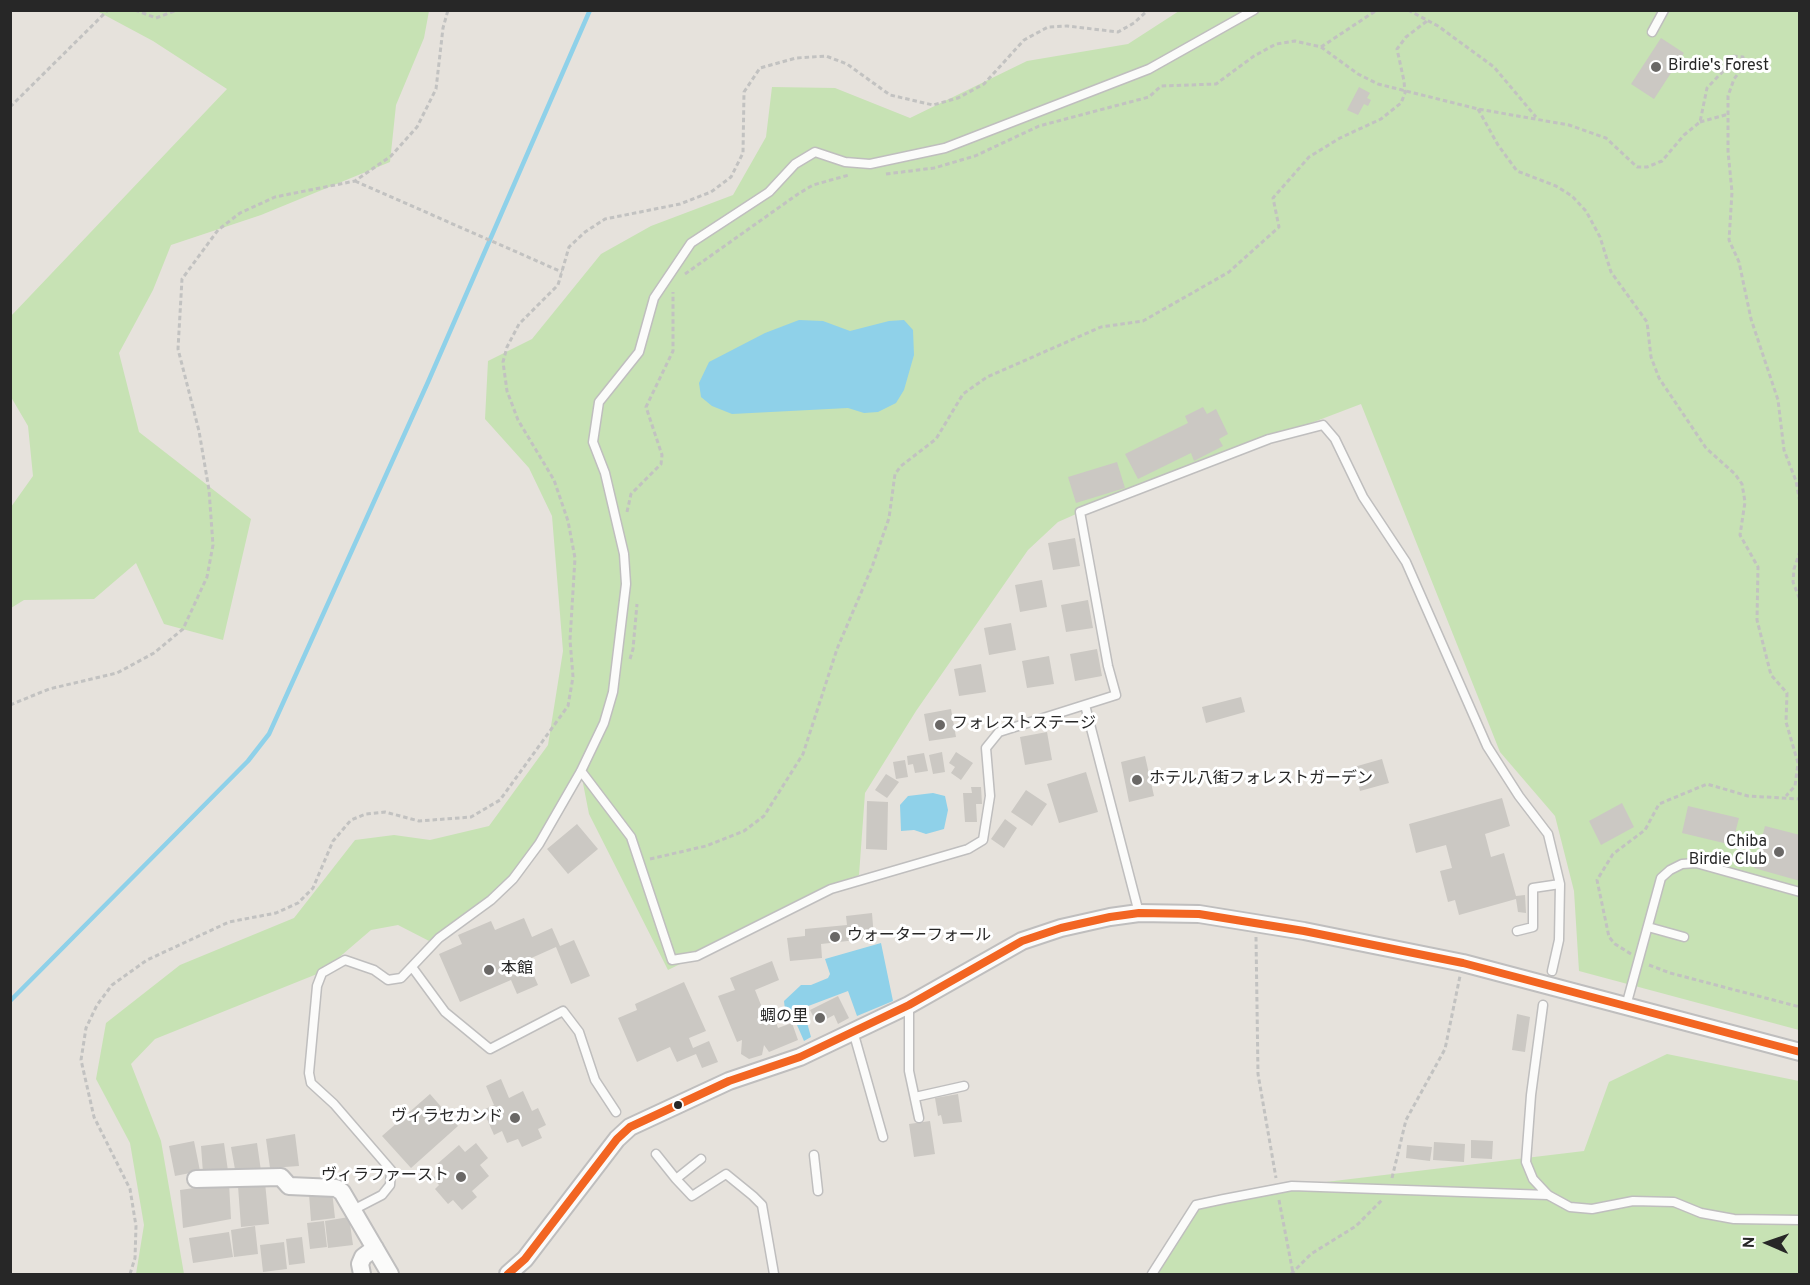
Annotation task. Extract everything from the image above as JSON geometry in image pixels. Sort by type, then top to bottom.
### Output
[{"type":"street","points":[[508,1275],[525,1260],[618,1139],[630,1127],[729,1081],[800,1057],[909,1005],[1023,941],[1061,928],[1139,913],[1199,914],[1255,922],[1463,963],[1800,1052]]},
{"type":"street","points":[[196,1179],[281,1177],[289,1186],[336,1188],[342,1192],[390,1274]]},
{"type":"street","points":[[362,1275],[360,1264],[363,1257],[375,1248]]},
{"type":"lane","points":[[353,1210],[382,1195],[390,1185],[391,1170],[334,1104],[311,1083],[309,1073],[317,986],[322,973],[345,960],[374,970],[388,980],[401,978],[440,938],[491,900],[513,879],[539,844],[580,771],[604,723],[613,692],[626,584],[624,554],[604,473],[593,442],[599,402],[639,352],[654,298],[691,243],[768,192],[795,164],[815,152],[845,162],[870,164],[945,148],[1149,69],[1254,10]]},
{"type":"lane","points":[[1653,32],[1664,10]]},
{"type":"lane","points":[[580,771],[631,837],[672,960],[697,956],[831,888],[968,849],[983,840],[990,796],[987,748],[999,732],[1116,695],[1108,666],[1080,512],[1269,439],[1323,425],[1335,439],[1363,497],[1406,562],[1487,746],[1519,796],[1548,834],[1560,884],[1559,940],[1552,971]]},
{"type":"lane","points":[[1084,705],[1139,913]]},
{"type":"lane","points":[[1626,1006],[1661,878],[1682,864],[1696,863],[1800,892]]},
{"type":"lane","points":[[1517,931],[1533,927],[1533,888],[1560,884]]},
{"type":"lane","points":[[1648,927],[1684,937]]},
{"type":"lane","points":[[412,967],[445,1012],[490,1050],[563,1011],[579,1032],[596,1080],[616,1112]]},
{"type":"lane","points":[[909,1005],[909,1071],[920,1118]]},
{"type":"lane","points":[[1543,1005],[1531,1095],[1526,1162],[1533,1179],[1548,1196],[1570,1207],[1592,1209],[1633,1201],[1674,1202],[1701,1213],[1734,1219],[1800,1220]]},
{"type":"lane","points":[[853,1031],[883,1137]]},
{"type":"lane","points":[[915,1097],[964,1086]]},
{"type":"lane","points":[[656,1154],[692,1196],[726,1174],[762,1205],[774,1275]]},
{"type":"lane","points":[[814,1155],[818,1191]]},
{"type":"lane","points":[[676,1179],[700,1159]]},
{"type":"lane","points":[[1152,1275],[1196,1205],[1224,1199],[1292,1186],[1548,1196]]},
{"type":"path","points":[[10,107],[108,10]]},
{"type":"path","points":[[135,10],[156,18],[177,10]]},
{"type":"path","points":[[10,705],[49,689],[117,673],[154,653],[183,628],[207,577],[213,545],[209,490],[199,431],[178,349],[182,279],[218,230],[240,213],[275,198],[355,181],[391,156],[417,127],[436,89],[443,28],[448,10]]},
{"type":"path","points":[[130,1275],[135,1258],[136,1226],[130,1189],[94,1117],[81,1060],[86,1028],[102,998],[112,985],[147,960],[228,922],[276,913],[298,903],[313,888],[333,841],[351,820],[366,814],[385,812],[419,821],[471,817],[500,800],[568,706],[573,677],[570,640],[575,558],[568,521],[554,480],[518,420],[507,391],[503,362],[507,347],[519,324],[549,297],[558,285],[569,247],[605,219],[680,204],[711,192],[730,177],[743,153],[744,92],[760,68],[796,58],[826,56],[847,64],[890,95],[908,102],[933,105],[958,98],[984,84],[1024,40],[1048,27],[1068,26],[1118,32],[1134,23],[1148,10]]},
{"type":"path","points":[[1321,47],[1377,10]]},
{"type":"path","points":[[1408,10],[1438,26],[1494,67],[1537,118]]},
{"type":"path","points":[[639,862],[706,846],[744,831],[764,816],[803,754],[840,641],[872,567],[889,518],[896,474],[901,466],[936,439],[963,394],[987,376],[1101,327],[1143,321],[1229,272],[1279,227],[1273,198],[1309,157],[1340,138],[1381,119],[1401,103],[1405,93],[1397,49],[1406,37],[1427,21]]},
{"type":"path","points":[[877,174],[934,168],[975,156],[1039,126],[1149,97],[1161,86],[1216,84],[1254,56],[1276,44],[1295,41],[1321,47],[1370,81],[1405,93],[1569,125],[1606,138],[1637,167],[1647,167],[1662,161],[1684,135],[1700,122],[1729,114]]},
{"type":"path","points":[[1700,122],[1707,88],[1727,67],[1733,56],[1743,57],[1743,67],[1734,79],[1728,96],[1728,151],[1732,192],[1729,240],[1739,262],[1750,320],[1778,400],[1784,450],[1796,481],[1800,503]]},
{"type":"path","points":[[1478,109],[1498,145],[1517,171],[1556,186],[1572,196],[1586,211],[1600,237],[1611,272],[1647,322],[1651,357],[1659,378],[1706,448],[1735,474],[1742,484],[1745,502],[1740,536],[1758,567],[1757,620],[1771,675],[1787,693],[1786,722],[1798,763],[1795,786],[1786,796]]},
{"type":"path","points":[[678,280],[813,185],[841,175],[853,175]]},
{"type":"path","points":[[355,181],[562,272]]},
{"type":"path","points":[[626,515],[631,495],[661,464],[662,454],[646,407],[674,351],[674,286]]},
{"type":"path","points":[[1800,551],[1794,569],[1793,582],[1800,600]]},
{"type":"path","points":[[626,668],[633,649],[638,594]]},
{"type":"path","points":[[1800,799],[1786,796],[1748,796],[1724,787],[1707,784],[1696,786],[1659,804],[1646,830],[1613,854],[1598,880],[1609,937],[1615,944],[1639,957],[1652,968],[1800,1006]]},
{"type":"path","points":[[1255,922],[1258,1074],[1276,1181]]},
{"type":"path","points":[[1391,1183],[1407,1120],[1445,1049],[1463,963]]},
{"type":"path","points":[[1278,1193],[1292,1275]]},
{"type":"path","points":[[1292,1275],[1311,1254],[1356,1226],[1388,1193]]},
{"type":"green space","points":[[97,11],[429,11],[424,38],[396,105],[390,162],[261,215],[171,245],[153,290],[119,353],[139,432],[251,519],[223,640],[164,624],[136,563],[94,599],[24,600],[11,608],[11,507],[33,476],[28,426],[11,397],[11,316],[227,89],[153,41]]},
{"type":"green space","name":"Chiba Birdie Club","points":[[1179,11],[1799,11],[1799,1030],[1579,971],[1574,891],[1555,816],[1500,752],[1361,404],[1101,503],[1058,522],[1028,550],[916,711],[865,793],[859,875],[668,970],[589,814],[581,773],[507,888],[433,943],[398,925],[371,930],[322,972],[155,1039],[131,1064],[161,1141],[184,1274],[136,1274],[144,1225],[130,1143],[96,1079],[106,1023],[180,965],[294,918],[355,840],[394,835],[430,840],[489,826],[548,745],[563,651],[552,516],[529,468],[485,419],[488,361],[532,339],[601,254],[651,226],[733,195],[766,137],[772,87],[835,88],[910,118],[1027,61],[1128,44]]},
{"type":"green space","points":[[1667,1054],[1799,1081],[1799,1274],[1151,1274],[1196,1205],[1259,1190],[1584,1151],[1609,1082]]},
{"type":"water","points":[[799,320],[823,321],[850,331],[889,321],[904,320],[913,330],[914,355],[904,390],[896,403],[878,412],[864,413],[848,408],[732,414],[712,406],[701,397],[699,383],[709,362],[765,333]]},
{"type":"water","points":[[933,793],[945,796],[948,810],[944,829],[926,834],[914,830],[901,831],[900,805],[908,796]]},
{"type":"water","points":[[881,943],[893,1001],[857,1016],[848,991],[803,1008],[811,1037],[804,1041],[793,1016],[785,1010],[784,1001],[801,985],[811,985],[828,978],[830,974],[825,959]]},
{"type":"building","points":[[1661,38],[1684,53],[1654,99],[1631,84]]},
{"type":"building","points":[[1359,87],[1370,93],[1367,98],[1371,100],[1368,106],[1364,104],[1358,115],[1347,110]]},
{"type":"building","points":[[1203,407],[1207,414],[1216,409],[1228,434],[1219,439],[1223,446],[1194,461],[1191,453],[1138,479],[1125,454],[1188,423],[1185,416]]},
{"type":"building","points":[[1117,462],[1125,488],[1076,503],[1068,477]]},
{"type":"building","points":[[1075,538],[1080,566],[1053,570],[1048,543]]},
{"type":"building","points":[[1042,580],[1047,607],[1020,612],[1015,585]]},
{"type":"building","points":[[1088,600],[1093,628],[1066,632],[1061,605]]},
{"type":"building","points":[[1011,623],[1016,650],[989,655],[984,628]]},
{"type":"building","points":[[1097,649],[1102,676],[1075,681],[1070,654]]},
{"type":"building","points":[[1049,656],[1054,684],[1027,688],[1022,661]]},
{"type":"building","name":"フォレストステージ","points":[[981,664],[986,692],[959,696],[954,669]]},
{"type":"building","points":[[1241,697],[1245,712],[1206,723],[1202,707]]},
{"type":"building","name":"フォレストステージ","points":[[951,709],[956,737],[929,741],[924,714]]},
{"type":"building","points":[[1047,732],[1052,760],[1025,765],[1020,737]]},
{"type":"building","points":[[942,752],[945,772],[933,774],[929,755]]},
{"type":"building","points":[[956,752],[973,763],[961,780],[951,773],[955,767],[949,763]]},
{"type":"building","points":[[924,753],[928,771],[915,773],[913,764],[908,765],[907,756]]},
{"type":"building","points":[[1145,756],[1154,796],[1129,802],[1121,762]]},
{"type":"building","points":[[1382,759],[1389,783],[1360,791],[1354,767]]},
{"type":"building","points":[[905,760],[908,777],[896,779],[893,762]]},
{"type":"building","points":[[1086,772],[1098,812],[1059,823],[1047,784]]},
{"type":"building","points":[[886,774],[899,782],[887,798],[875,790]]},
{"type":"building","points":[[971,787],[981,787],[982,804],[976,804],[977,822],[965,822],[963,793],[972,793]]},
{"type":"building","points":[[1026,790],[1047,804],[1032,826],[1011,812]]},
{"type":"building","points":[[1502,798],[1510,826],[1485,834],[1491,857],[1504,853],[1516,896],[1525,895],[1526,913],[1518,912],[1516,899],[1459,915],[1455,900],[1448,902],[1440,871],[1452,868],[1446,845],[1416,853],[1409,824]]},
{"type":"building","points":[[867,801],[888,802],[887,850],[866,849]]},
{"type":"building","points":[[1622,803],[1634,827],[1601,845],[1589,821]]},
{"type":"building","points":[[1688,806],[1739,818],[1732,845],[1682,833]]},
{"type":"building","points":[[1005,819],[1017,828],[1004,848],[991,839]]},
{"type":"building","points":[[577,824],[598,849],[568,874],[547,849]]},
{"type":"building","name":"Chiba Birdie Club","points":[[1765,826],[1800,835],[1800,881],[1754,868]]},
{"type":"building","name":"ウォーターフォール","points":[[872,913],[874,938],[821,944],[822,958],[790,961],[787,938],[805,936],[805,929],[847,925],[846,916]]},
{"type":"building","name":"本館","points":[[524,918],[532,937],[552,928],[560,946],[574,940],[590,976],[571,984],[556,947],[527,960],[538,985],[517,994],[511,980],[460,1002],[439,954],[462,944],[458,935],[491,921],[495,930]]},
{"type":"building","points":[[772,961],[779,980],[755,990],[767,1020],[774,1017],[778,1028],[792,1023],[798,1040],[769,1052],[764,1045],[762,1055],[749,1059],[741,1054],[742,1040],[737,1042],[718,996],[735,990],[730,978]]},
{"type":"building","points":[[684,982],[706,1031],[689,1038],[693,1048],[709,1041],[718,1062],[702,1068],[696,1054],[677,1062],[670,1047],[637,1062],[618,1018],[637,1010],[635,1004]]},
{"type":"building","points":[[838,996],[849,1018],[838,1024],[834,1015],[817,1024],[810,1010]]},
{"type":"building","points":[[1517,1014],[1530,1017],[1525,1052],[1512,1050]]},
{"type":"building","name":"ヴィラセカンド","points":[[501,1079],[509,1098],[523,1091],[532,1111],[538,1108],[546,1125],[538,1129],[542,1138],[522,1147],[518,1139],[507,1143],[502,1131],[494,1135],[483,1110],[494,1105],[486,1086]]},
{"type":"building","points":[[430,1094],[458,1126],[411,1168],[382,1136]]},
{"type":"building","points":[[958,1094],[962,1122],[943,1124],[941,1115],[938,1116],[935,1098]]},
{"type":"building","points":[[930,1121],[935,1154],[914,1157],[909,1124]]},
{"type":"building","points":[[295,1134],[299,1166],[270,1168],[266,1139]]},
{"type":"building","points":[[1471,1140],[1493,1141],[1492,1159],[1471,1158]]},
{"type":"building","points":[[194,1141],[200,1171],[175,1176],[169,1146]]},
{"type":"building","points":[[1434,1142],[1465,1144],[1464,1162],[1433,1160]]},
{"type":"building","points":[[224,1143],[228,1171],[203,1173],[201,1146]]},
{"type":"building","points":[[257,1143],[261,1171],[236,1175],[231,1147]]},
{"type":"building","name":"ヴィラファースト","points":[[476,1143],[488,1158],[480,1165],[489,1176],[472,1191],[477,1197],[462,1210],[453,1200],[448,1204],[435,1189],[439,1185],[433,1178],[441,1171],[436,1165],[459,1145],[465,1152]]},
{"type":"building","points":[[1407,1145],[1432,1147],[1430,1161],[1406,1158]]},
{"type":"building","points":[[265,1182],[269,1224],[241,1227],[238,1186]]},
{"type":"building","points":[[229,1183],[231,1219],[183,1228],[180,1190]]},
{"type":"building","points":[[332,1191],[335,1218],[311,1221],[309,1194]]},
{"type":"building","points":[[349,1217],[353,1245],[328,1248],[325,1221]]},
{"type":"building","points":[[324,1221],[327,1247],[310,1249],[307,1223]]},
{"type":"building","points":[[255,1226],[258,1254],[234,1257],[231,1230]]},
{"type":"building","points":[[229,1232],[233,1257],[193,1263],[189,1238]]},
{"type":"building","points":[[302,1237],[305,1263],[289,1265],[286,1239]]},
{"type":"building","points":[[284,1242],[287,1269],[263,1272],[260,1245]]},
{"type":"waterway","points":[[10,1001],[248,761],[269,734],[428,382],[590,10]]},
{"type":"transit line","points":[[508,1274],[525,1259],[617,1139],[630,1127],[729,1081],[800,1057],[909,1005],[1022,941],[1061,928],[1110,917],[1139,913],[1199,914],[1304,931],[1463,963],[1800,1052]]},
{"type":"place","name":"Birdie's Forest","points":[[1656,67]]},
{"type":"place","name":"フォレストステージ","points":[[940,725]]},
{"type":"place","name":"ホテル八街フォレストガーデン","points":[[1137,780]]},
{"type":"place","name":"Chiba Birdie Club","points":[[1779,852]]},
{"type":"place","name":"ウォーターフォール","points":[[835,937]]},
{"type":"place","name":"本館","points":[[489,970]]},
{"type":"place","name":"蜩の里","points":[[820,1018]]},
{"type":"place","name":"ヴィラセカンド","points":[[515,1118]]},
{"type":"place","name":"ヴィラファースト","points":[[461,1177]]}]
